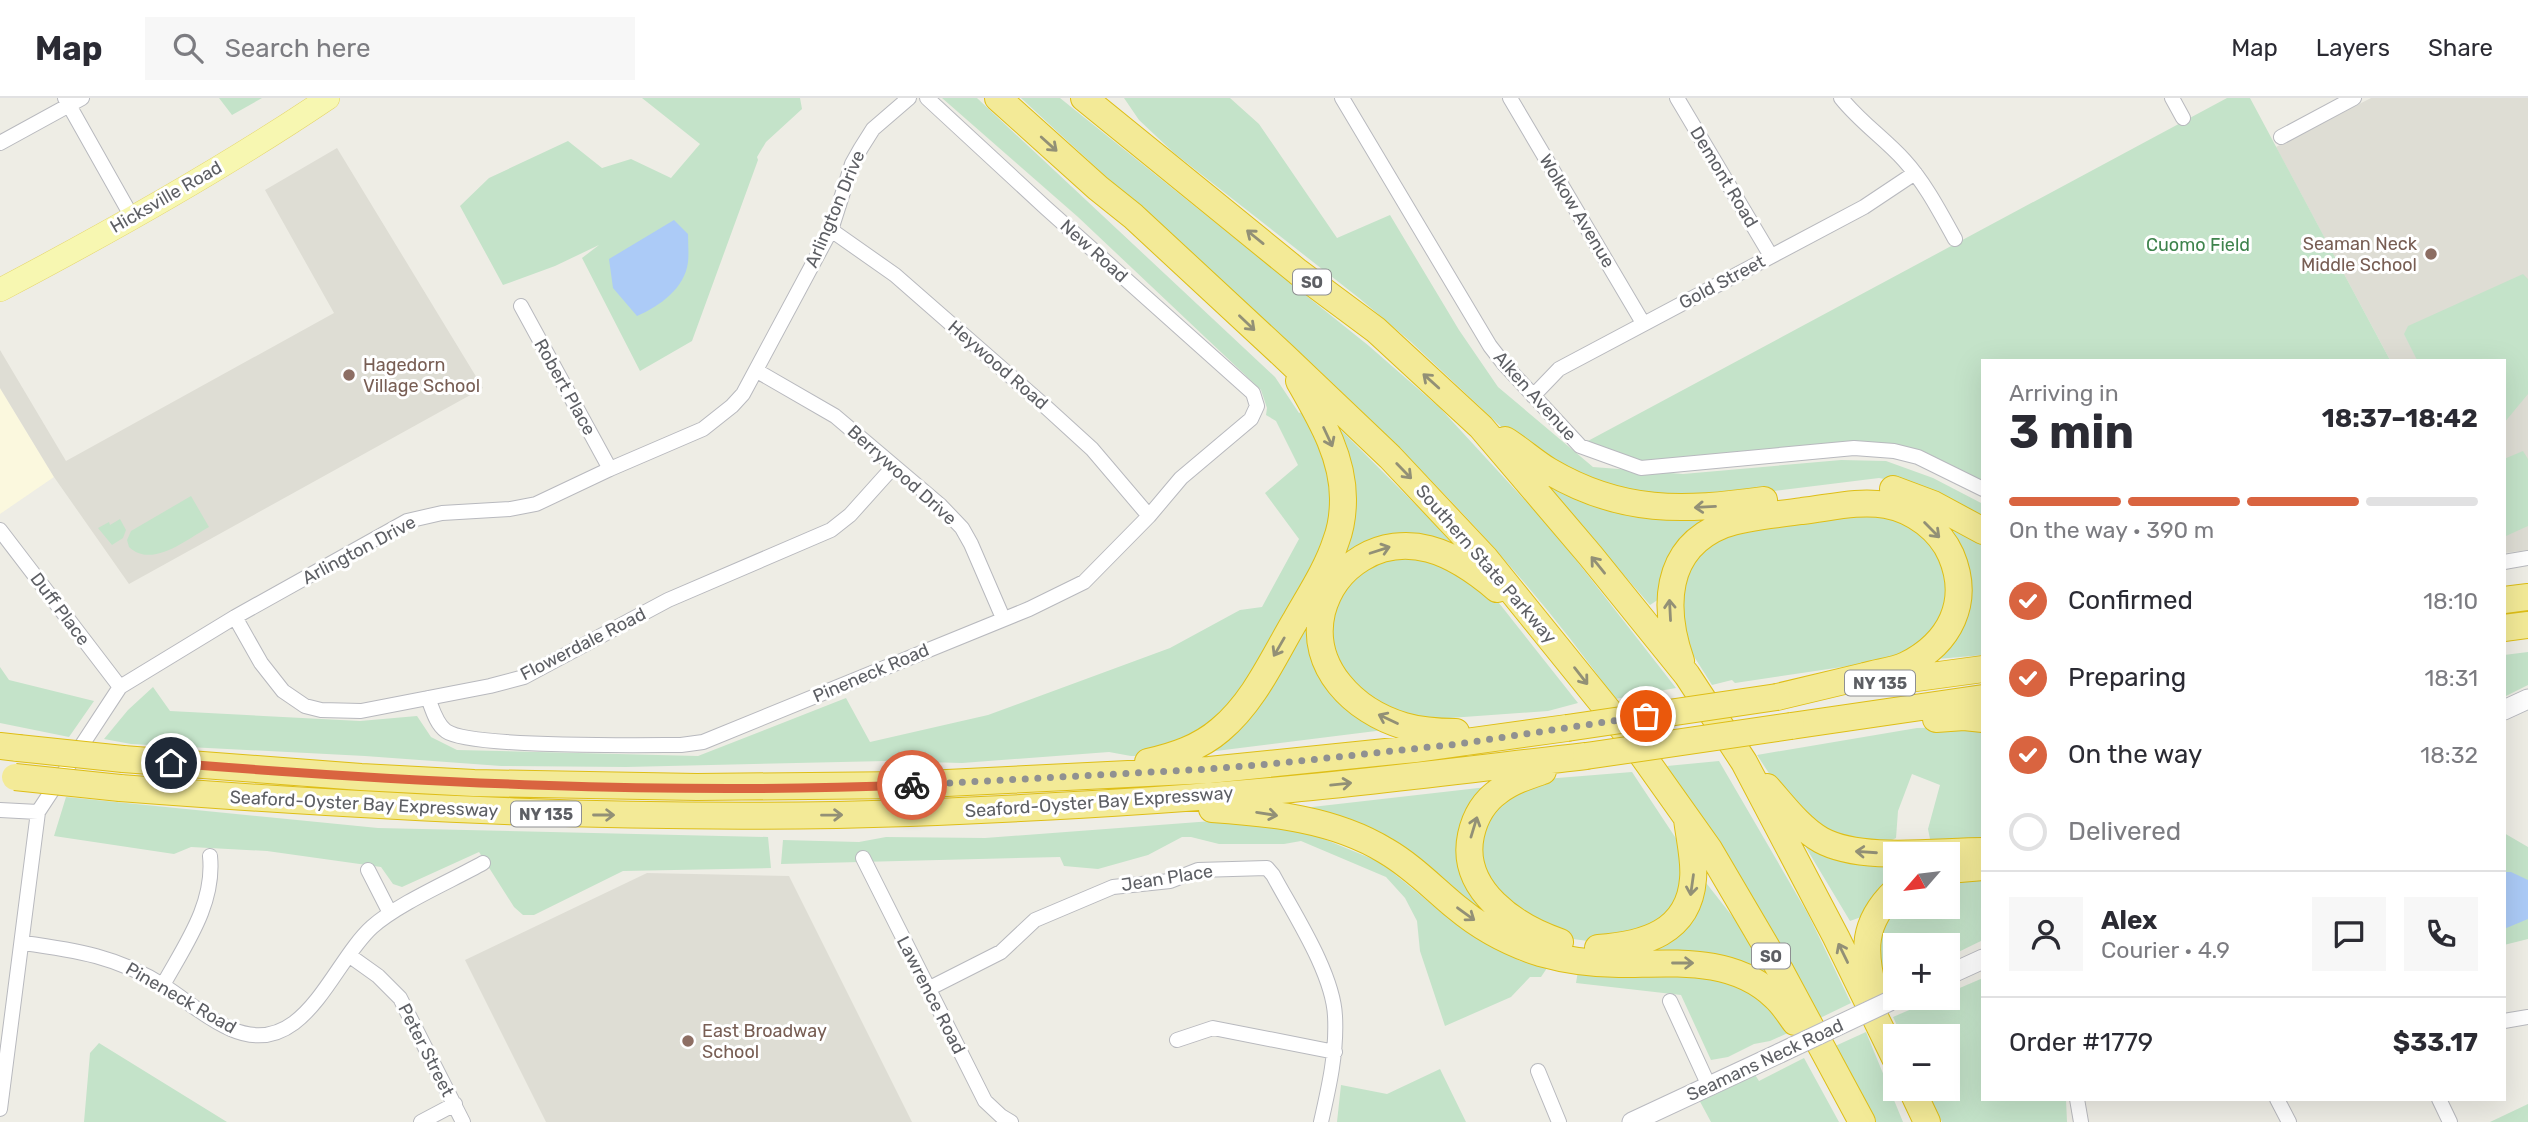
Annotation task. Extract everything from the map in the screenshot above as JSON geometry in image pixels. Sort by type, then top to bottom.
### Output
[{"type":"highway","name":"Southern State Parkway","points":[[999,98],[1098,188],[1133,216],[1284,356],[1437,505],[1485,558],[1628,735],[1687,817],[1742,904],[1862,1122]]},
{"type":"highway","name":"SO","points":[[1084,98],[1298,272],[1367,323],[1482,427],[1687,675],[1744,762],[1883,1033]]},
{"type":"highway","points":[[1115,98],[1139,142]]},
{"type":"highway","points":[[1097,774],[1166,758],[1188,750],[1209,739],[1230,721],[1250,698],[1331,554],[1342,515],[1341,474],[1326,431],[1284,356]]},
{"type":"highway","points":[[1482,427],[1548,470],[1580,487],[1615,499],[1661,507],[1706,508],[1846,488],[1888,488],[1921,499],[1981,530]]},
{"type":"highway","points":[[1687,675],[1673,637],[1669,596],[1680,561],[1707,534],[1723,525],[1743,519],[1862,503],[1887,505],[1916,516],[1930,526],[1948,549],[1957,569],[1960,596],[1954,619],[1941,639],[1923,655],[1903,666],[1777,698]]},
{"type":"highway","points":[[1528,733],[1437,732],[1388,720],[1358,702],[1339,685],[1323,656],[1320,630],[1326,599],[1346,569],[1370,554],[1401,546],[1429,549],[1459,562],[1538,622]]},
{"type":"highway","points":[[2506,600],[2528,597]]},
{"type":"highway","points":[[2506,628],[2528,625]]},
{"type":"highway","name":"Seaford-Oyster Bay Expressway","points":[[9,747],[361,778],[590,786],[893,785],[1281,763],[1447,745],[1981,669]]},
{"type":"highway","name":"Seaford-Oyster Bay Expressway","points":[[5,776],[120,788],[360,806],[589,815],[880,814],[1126,802],[1319,786],[1586,756],[1981,698]]},
{"type":"highway","points":[[1791,726],[1964,717],[1981,719]]},
{"type":"highway","points":[[1586,756],[1516,780],[1486,802],[1474,821],[1469,843],[1472,868],[1488,898],[1513,920],[1537,934],[1560,942],[1596,948],[1629,946],[1659,935],[1678,919],[1690,898],[1693,866],[1687,817]]},
{"type":"highway","points":[[1744,762],[1807,830],[1840,848],[1876,853],[1981,851]]},
{"type":"highway","points":[[1126,802],[1280,816],[1326,826],[1359,837],[1394,856],[1485,928],[1510,942],[1541,953],[1576,961],[1615,964],[1693,963],[1723,968],[1746,977],[1775,997],[1849,1099]]},
{"type":"highway","points":[[1960,869],[1981,867]]},
{"type":"highway","points":[[1883,905],[1874,915],[1865,951],[1884,1024]]},
{"type":"highway","points":[[1917,1101],[1927,1122]]},
{"type":"main road","name":"Hicksville Road","points":[[0,290],[277,133],[328,98]]},
{"type":"main road","points":[[2506,709],[2528,699]]},
{"type":"main road","points":[[1960,970],[1981,960]]},
{"type":"main road","name":"Seamans Neck Road","points":[[1632,1122],[1883,1004]]},
{"type":"street","name":"Arlington Drive","points":[[0,1109],[5,1026],[23,943],[38,811],[120,687],[235,618],[408,521],[442,513],[510,509],[536,504],[703,429],[743,394],[831,230],[852,164],[873,129],[909,98]]},
{"type":"street","name":"New Road","points":[[927,98],[1252,393],[1257,406]]},
{"type":"street","name":"Alken Avenue","points":[[1342,98],[1490,346],[1503,365],[1580,446],[1641,468],[1854,448],[1894,451],[1918,457],[1981,488]]},
{"type":"street","name":"Wolkow Avenue","points":[[1510,98],[1643,323]]},
{"type":"street","name":"Demont Road","points":[[1677,98],[1771,256]]},
{"type":"street","points":[[1841,98],[1861,122],[1915,173],[1955,239]]},
{"type":"street","points":[[2172,98],[2183,118]]},
{"type":"street","points":[[2281,138],[2354,98]]},
{"type":"street","points":[[0,143],[72,100],[132,217]]},
{"type":"street","name":"Gold Street","points":[[1533,396],[1559,369],[1864,207],[1915,173]]},
{"type":"street","name":"Heywood Road","points":[[831,230],[895,275],[1047,408],[1092,449],[1149,516]]},
{"type":"street","name":"Robert Place","points":[[521,306],[610,469]]},
{"type":"street","name":"Berrywood Drive","points":[[757,371],[835,416],[940,506],[961,528],[971,544],[1003,618]]},
{"type":"street","name":"Pineneck Road","points":[[428,698],[440,725],[446,732],[462,738],[681,746],[723,735],[1041,604],[1084,582],[1149,516],[1181,478],[1251,419],[1257,406]]},
{"type":"street","name":"Flowerdale Road","points":[[235,618],[261,663],[283,691],[305,706],[344,712],[490,686],[524,677],[668,600],[811,541],[850,515],[894,466]]},
{"type":"street","name":"Duff Place","points":[[0,530],[120,687]]},
{"type":"street","points":[[2506,562],[2528,558]]},
{"type":"street","points":[[0,810],[38,811]]},
{"type":"street","points":[[163,985],[204,907],[209,890],[210,856]]},
{"type":"street","name":"Lawrence Road","points":[[863,859],[985,1101],[1011,1122]]},
{"type":"street","name":"Pineneck Road","points":[[23,943],[94,953],[115,960],[163,985],[230,1029],[248,1035],[270,1035],[289,1028],[306,1013],[371,928],[390,913],[483,863]]},
{"type":"street","name":"Jean Place","points":[[928,989],[1001,952],[1035,920],[1113,887],[1170,881],[1198,870],[1267,868],[1325,975],[1335,1013],[1335,1052]]},
{"type":"street","points":[[368,870],[390,913]]},
{"type":"street","name":"Peter Street","points":[[350,956],[378,976],[400,998],[463,1122]]},
{"type":"street","points":[[1670,1002],[1709,1086]]},
{"type":"street","points":[[2506,1021],[2528,1017]]},
{"type":"street","points":[[1177,1040],[1213,1028],[1335,1052],[1321,1122]]},
{"type":"street","points":[[1538,1071],[1559,1122]]},
{"type":"street","points":[[2077,1101],[2081,1122]]},
{"type":"street","points":[[2278,1101],[2289,1122]]},
{"type":"street","points":[[2440,1101],[2450,1122]]},
{"type":"street","points":[[421,1122],[455,1104]]},
{"type":"shaded area","name":"Seaman Neck Middle School","points":[[2371,98],[2528,98],[2528,550],[2506,553],[2506,359],[2389,359],[2276,147]]},
{"type":"shaded area","name":"Hagedorn Village School","points":[[337,148],[483,388],[129,584],[54,477],[0,388],[0,350],[66,461],[334,313],[265,190]]},
{"type":"shaded area","points":[[0,388],[54,477],[0,514]]},
{"type":"shaded area","name":"East Broadway School","points":[[647,873],[789,876],[912,1122],[546,1122],[465,960]]},
{"type":"green space","points":[[219,98],[262,98],[232,115]]},
{"type":"green space","points":[[642,98],[800,98],[802,109],[766,142],[757,157],[692,341],[640,371],[582,258],[599,245],[555,266],[503,285],[460,206],[489,178],[568,141],[602,168],[631,159],[671,178],[700,144]]},
{"type":"green space","points":[[942,98],[977,98],[1275,377],[1299,413],[1305,411],[1334,464],[1335,527],[1224,718],[1154,756],[1109,752],[962,763],[886,761],[626,767],[501,766],[131,744],[104,739],[128,710],[153,687],[170,711],[360,721],[417,716],[431,737],[457,750],[698,756],[846,698],[870,742],[988,715],[1170,648],[1240,610],[1262,607],[1299,539],[1265,493],[1298,465],[1276,421],[1266,415],[1267,408],[1261,390],[1078,217]]},
{"type":"green space","points":[[1021,98],[1060,98],[1369,346],[1440,408],[1555,533],[1676,688],[1615,699],[1551,614],[1482,534],[1409,458],[1256,312]]},
{"type":"green space","points":[[1124,98],[1230,98],[1259,124],[1337,238],[1390,215],[1459,330],[1498,387],[1593,467],[1683,474],[1841,460],[1886,461],[1933,478],[1981,503],[1981,520],[1911,484],[1879,478],[1693,501],[1634,498],[1563,473],[1514,439],[1411,342],[1174,153],[1139,120]]},
{"type":"green space","name":"Cuomo Field","points":[[2227,98],[2250,98],[2389,359],[1981,359],[1981,480],[1921,452],[1889,443],[1854,443],[1641,463],[1586,442]]},
{"type":"green space","points":[[2523,274],[2528,279],[2528,394],[2506,421],[2506,359],[2416,359],[2404,334],[2408,326]]},
{"type":"green space","points":[[1339,428],[1464,557],[1337,562],[1335,431]]},
{"type":"green space","points":[[2523,451],[2528,459],[2528,526],[2506,536],[2506,458]]},
{"type":"green space","points":[[1537,475],[1705,513],[1711,523],[1659,599],[1650,605]]},
{"type":"green space","points":[[191,496],[209,527],[159,554],[138,553],[129,547],[127,540],[131,531]]},
{"type":"green space","points":[[1861,509],[1898,514],[1927,533],[1946,563],[1950,595],[1941,624],[1922,648],[1876,662],[1735,683],[1732,680],[1712,685],[1683,639],[1683,568],[1707,539]]},
{"type":"green space","points":[[1944,518],[1981,539],[1981,655],[1926,660],[1949,635]]},
{"type":"green space","points":[[120,519],[126,530],[123,538],[112,545],[98,528]]},
{"type":"green space","points":[[1399,550],[1431,556],[1495,598],[1578,703],[1548,711],[1422,720],[1382,709],[1345,684],[1326,644],[1332,598],[1359,565]]},
{"type":"green space","points":[[1311,608],[1314,638],[1384,730],[1192,754]]},
{"type":"green space","points":[[2528,652],[2528,685],[2506,696],[2506,655]]},
{"type":"green space","points":[[0,667],[9,680],[94,701],[69,737],[0,723]]},
{"type":"green space","points":[[1917,728],[1981,729],[1981,838],[1938,842],[1930,839],[1928,829],[1940,785],[1912,774],[1898,811],[1896,838],[1883,842],[1880,846],[1862,847],[1795,813],[1757,755]]},
{"type":"green space","points":[[1719,761],[1808,914],[1851,1003],[1818,1019],[1742,887],[1667,766]]},
{"type":"green space","points":[[1632,772],[1683,849],[1687,874],[1671,918],[1609,944],[1559,937],[1513,915],[1475,853],[1482,820],[1505,791],[1545,779]]},
{"type":"green space","points":[[1496,786],[1466,815],[1507,930],[1308,811],[1312,807]]},
{"type":"green space","points":[[66,797],[378,828],[768,837],[771,868],[623,871],[534,915],[523,915],[514,907],[479,852],[402,887],[393,884],[381,867],[267,851],[191,847],[174,854],[54,836]]},
{"type":"green space","points":[[1212,821],[1302,830],[1380,862],[1457,925],[1520,961],[1549,965],[1541,977],[1530,977],[1511,997],[1445,1026],[1420,951],[1417,921],[1405,898],[1386,877],[1301,841],[1284,844],[1219,844],[1182,837],[1148,855],[1098,869],[1064,866],[1060,857],[781,864],[783,840],[859,842],[886,837],[985,838]]},
{"type":"green space","points":[[2506,834],[2528,847],[2528,939],[2506,944]]},
{"type":"green space","points":[[1802,841],[1883,856],[1883,895],[1864,916],[1850,921]]},
{"type":"green space","points":[[1981,877],[1981,941],[1960,951],[1960,933],[1883,933],[1881,989],[1879,918],[1883,915],[1883,919],[1960,919],[1960,878]]},
{"type":"green space","points":[[1703,879],[1740,926],[1770,981],[1632,957]]},
{"type":"green space","points":[[1578,971],[1698,971],[1758,992],[1790,1032],[1770,1041],[1754,1044],[1728,1057],[1711,1060],[1681,995],[1576,983]]},
{"type":"green space","points":[[1981,979],[1981,1101],[2066,1101],[2067,1122],[1942,1122],[1932,1101],[1960,1101],[1960,1024],[1896,1024],[1893,1017],[1909,1010],[1960,1010],[1960,988]]},
{"type":"green space","points":[[1866,1032],[1883,1073],[1883,1101],[1894,1101],[1903,1122],[1876,1122],[1833,1047]]},
{"type":"green space","points":[[99,1043],[227,1122],[84,1122],[90,1053]]},
{"type":"green space","points":[[1804,1058],[1839,1122],[1711,1122],[1697,1096],[1752,1070],[1759,1081]]},
{"type":"green space","points":[[1440,1069],[1466,1122],[1337,1122],[1341,1085],[1387,1094]]},
{"type":"green space","points":[[2528,1104],[2528,1122],[2490,1122]]},
{"type":"water","points":[[674,220],[688,234],[686,271],[670,295],[637,316],[613,288],[609,259]]},
{"type":"water","points":[[2506,872],[2528,880],[2528,919],[2506,928]]},
{"type":"way so far","points":[[912,785],[1281,763],[1458,744],[1646,716]]},
{"type":"place","name":"Seaman Neck Middle School","points":[[2431,254]]},
{"type":"place","name":"Hagedorn Village School","points":[[349,375]]},
{"type":"place","name":"East Broadway School","points":[[688,1041]]},
{"type":"route","points":[[171,763],[361,778],[567,786],[912,785]]}]
